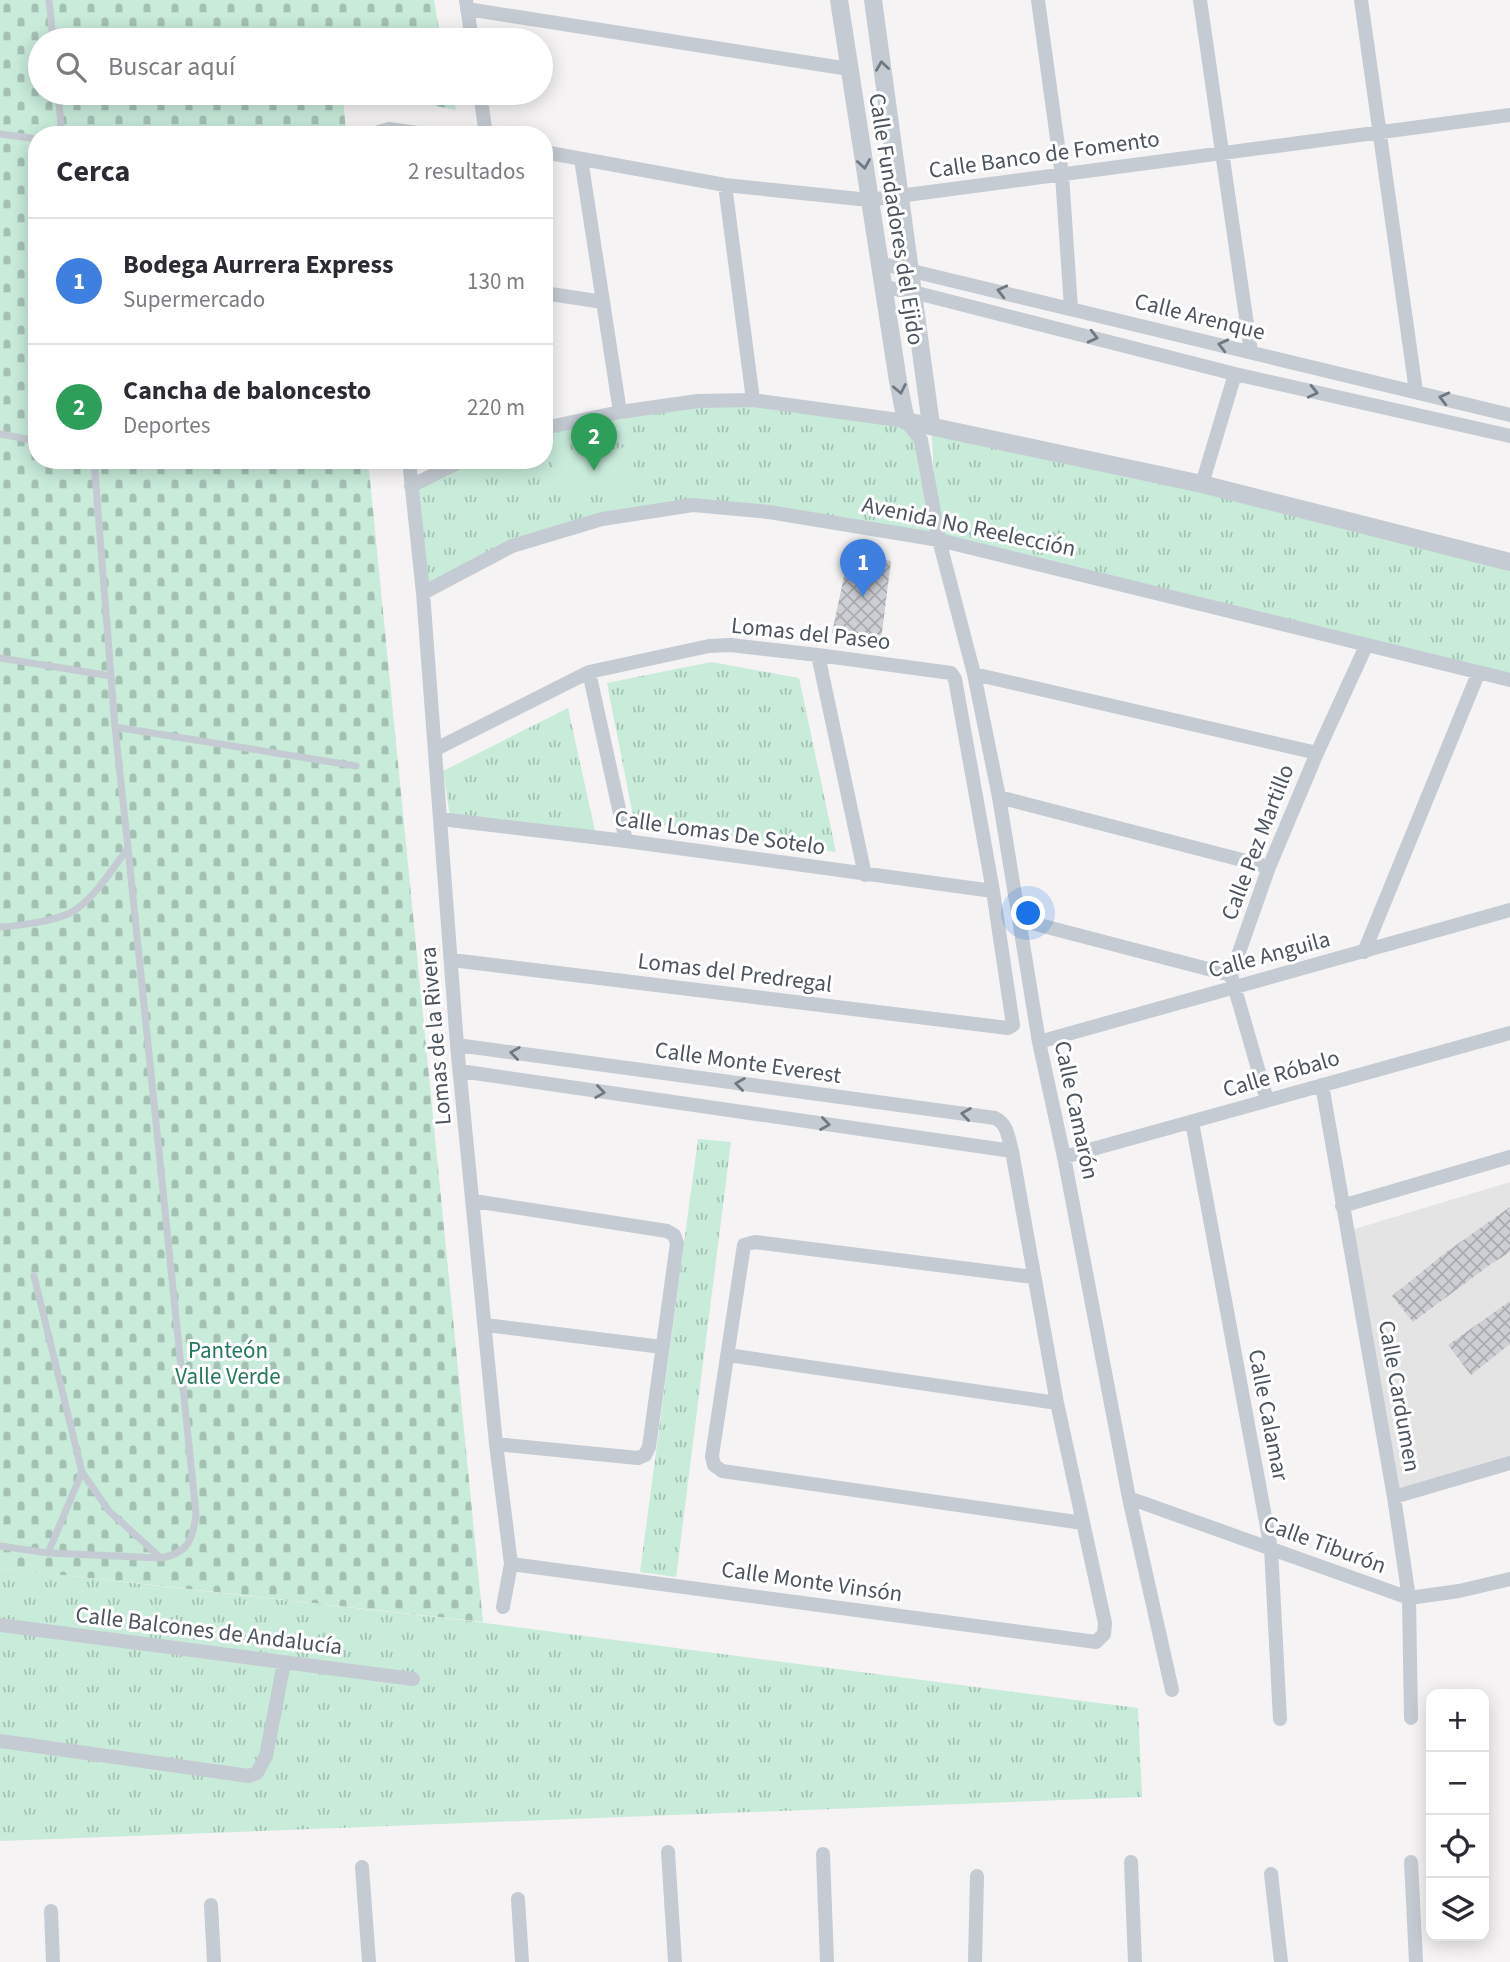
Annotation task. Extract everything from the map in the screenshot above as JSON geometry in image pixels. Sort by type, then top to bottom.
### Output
[{"type":"street","name":"Calle Fundadores del Ejido","points":[[839,0],[906,421]]},
{"type":"street","name":"Calle Fundadores del Ejido","points":[[873,0],[913,292],[939,540]]},
{"type":"street","points":[[1038,0],[1062,175],[1072,308]]},
{"type":"street","points":[[1200,0],[1251,352]]},
{"type":"street","points":[[1362,0],[1416,391]]},
{"type":"street","points":[[470,28],[467,4],[849,69]]},
{"type":"street","points":[[482,105],[485,126]]},
{"type":"street","name":"Calle Banco de Fomento","points":[[553,154],[725,185],[869,200],[1510,115]]},
{"type":"street","points":[[580,159],[620,412]]},
{"type":"street","points":[[725,185],[753,400]]},
{"type":"street","name":"Calle Arenque","points":[[879,263],[1510,415]]},
{"type":"street","name":"Calle Arenque","points":[[883,287],[913,292],[1235,374],[1510,436]]},
{"type":"street","points":[[553,294],[603,302]]},
{"type":"street","points":[[1202,485],[1235,374]]},
{"type":"street","points":[[553,426],[620,412],[698,401],[753,400],[906,421],[926,433],[1202,485],[1510,562]]},
{"type":"street","name":"Lomas de la Rivera","points":[[410,469],[424,593],[457,1045],[496,1444],[511,1564],[503,1607]]},
{"type":"street","points":[[411,486],[445,469]]},
{"type":"street","name":"Avenida No Reelección","points":[[424,593],[512,545],[602,519],[693,505],[769,512],[939,540],[1510,680]]},
{"type":"street","name":"Calle Camarón","points":[[939,540],[974,674],[999,797],[1039,1042],[1064,1157],[1129,1498],[1171,1690]]},
{"type":"street","name":"Lomas del Paseo","points":[[436,749],[589,671],[709,646],[730,645],[951,673],[955,679],[993,891]]},
{"type":"street","name":"Calle Pez Martillo","points":[[1233,980],[1269,867],[1366,646]]},
{"type":"street","points":[[818,655],[865,875]]},
{"type":"street","points":[[589,671],[626,842]]},
{"type":"street","points":[[974,674],[1317,753]]},
{"type":"street","points":[[1364,953],[1478,674]]},
{"type":"street","points":[[999,797],[1269,867]]},
{"type":"street","name":"Calle Lomas De Sotelo","points":[[441,819],[993,891]]},
{"type":"street","name":"Lomas del Predregal","points":[[452,960],[1008,1028],[1013,1025],[993,891]]},
{"type":"street","name":"Calle Anguila","points":[[1039,1042],[1233,980],[1364,953],[1510,910]]},
{"type":"street","points":[[1020,920],[1233,980],[1267,1100]]},
{"type":"street","name":"Calle Róbalo","points":[[1064,1157],[1510,1032]]},
{"type":"street","name":"Calle Monte Everest","points":[[457,1045],[995,1118],[1001,1121],[1012,1151],[1057,1403],[1105,1623],[1104,1634]]},
{"type":"street","points":[[460,1071],[1012,1151]]},
{"type":"street","name":"Calle Cardumen","points":[[1322,1085],[1409,1598],[1411,1718]]},
{"type":"street","name":"Calle Calamar","points":[[1192,1122],[1271,1549],[1280,1718]]},
{"type":"street","points":[[1342,1206],[1510,1157]]},
{"type":"street","points":[[474,1201],[667,1231],[674,1235],[677,1243],[649,1447],[645,1455],[638,1458],[496,1444]]},
{"type":"street","points":[[1033,1277],[755,1242],[744,1245],[712,1456],[714,1465],[722,1471],[1083,1523]]},
{"type":"street","points":[[486,1325],[663,1347]]},
{"type":"street","points":[[728,1354],[1057,1403]]},
{"type":"street","points":[[1394,1497],[1510,1463]]},
{"type":"street","name":"Calle Tiburón","points":[[1129,1498],[1409,1598],[1459,1591],[1510,1579]]},
{"type":"street","name":"Calle Monte Vinsón","points":[[511,1564],[1096,1642],[1104,1634]]},
{"type":"street","name":"Calle Balcones de Andalucía","points":[[0,1625],[413,1679]]},
{"type":"street","points":[[0,1741],[239,1776],[257,1773],[265,1756],[284,1662]]},
{"type":"street","points":[[668,1852],[675,1962]]},
{"type":"street","points":[[823,1854],[827,1962]]},
{"type":"street","points":[[1131,1862],[1135,1962]]},
{"type":"street","points":[[1411,1863],[1416,1962]]},
{"type":"street","points":[[362,1867],[369,1962]]},
{"type":"street","points":[[1271,1874],[1281,1962]]},
{"type":"street","points":[[975,1962],[977,1876]]},
{"type":"street","points":[[518,1899],[522,1962]]},
{"type":"street","points":[[211,1905],[214,1962]]},
{"type":"street","points":[[51,1911],[53,1962]]},
{"type":"lane","points":[[49,0],[52,28]]},
{"type":"lane","points":[[59,105],[61,126]]},
{"type":"lane","points":[[0,134],[28,138]]},
{"type":"lane","points":[[0,434],[28,439]]},
{"type":"lane","points":[[0,1546],[48,1553],[161,1558],[175,1555],[189,1543],[196,1514],[111,676],[95,469]]},
{"type":"lane","points":[[0,659],[111,676]]},
{"type":"lane","points":[[116,727],[356,766]]},
{"type":"lane","points":[[0,927],[21,926],[70,913],[94,892],[128,848]]},
{"type":"lane","points":[[34,1276],[82,1472],[109,1511],[161,1558]]},
{"type":"lane","points":[[48,1553],[82,1472]]},
{"type":"shaded area","points":[[1510,1182],[1510,1460],[1400,1493],[1348,1231]]},
{"type":"green space","name":"Panteón Valle Verde","points":[[0,0],[434,0],[439,28],[28,28],[28,105],[344,105],[345,126],[28,126],[28,469],[369,469],[483,1622],[0,1568]]},
{"type":"green space","points":[[432,105],[455,105],[456,110]]},
{"type":"green space","points":[[753,400],[906,421],[921,440],[938,531],[931,425],[1510,562],[1510,680],[939,540],[693,505],[512,546],[423,593],[411,486],[445,469],[553,469],[553,427]]},
{"type":"green space","points":[[631,446],[636,483],[558,497],[553,460]]},
{"type":"green space","points":[[711,662],[799,678],[836,852],[634,821],[607,683]]},
{"type":"green space","points":[[568,708],[595,831],[450,816],[443,771]]},
{"type":"green space","points":[[698,1139],[731,1142],[676,1577],[640,1572]]},
{"type":"green space","points":[[0,1568],[461,1620],[1138,1708],[1142,1797],[0,1841]]},
{"type":"building","points":[[849,553],[891,561],[881,640],[832,633]]},
{"type":"building","points":[[1510,1207],[1510,1252],[1413,1322],[1392,1296],[1445,1253]]},
{"type":"building","points":[[1510,1301],[1510,1344],[1471,1375],[1448,1345]]},
{"type":"place","name":"Cancha de baloncesto","points":[[594,471]]},
{"type":"place","name":"Bodega Aurrera Express","points":[[863,597]]}]
